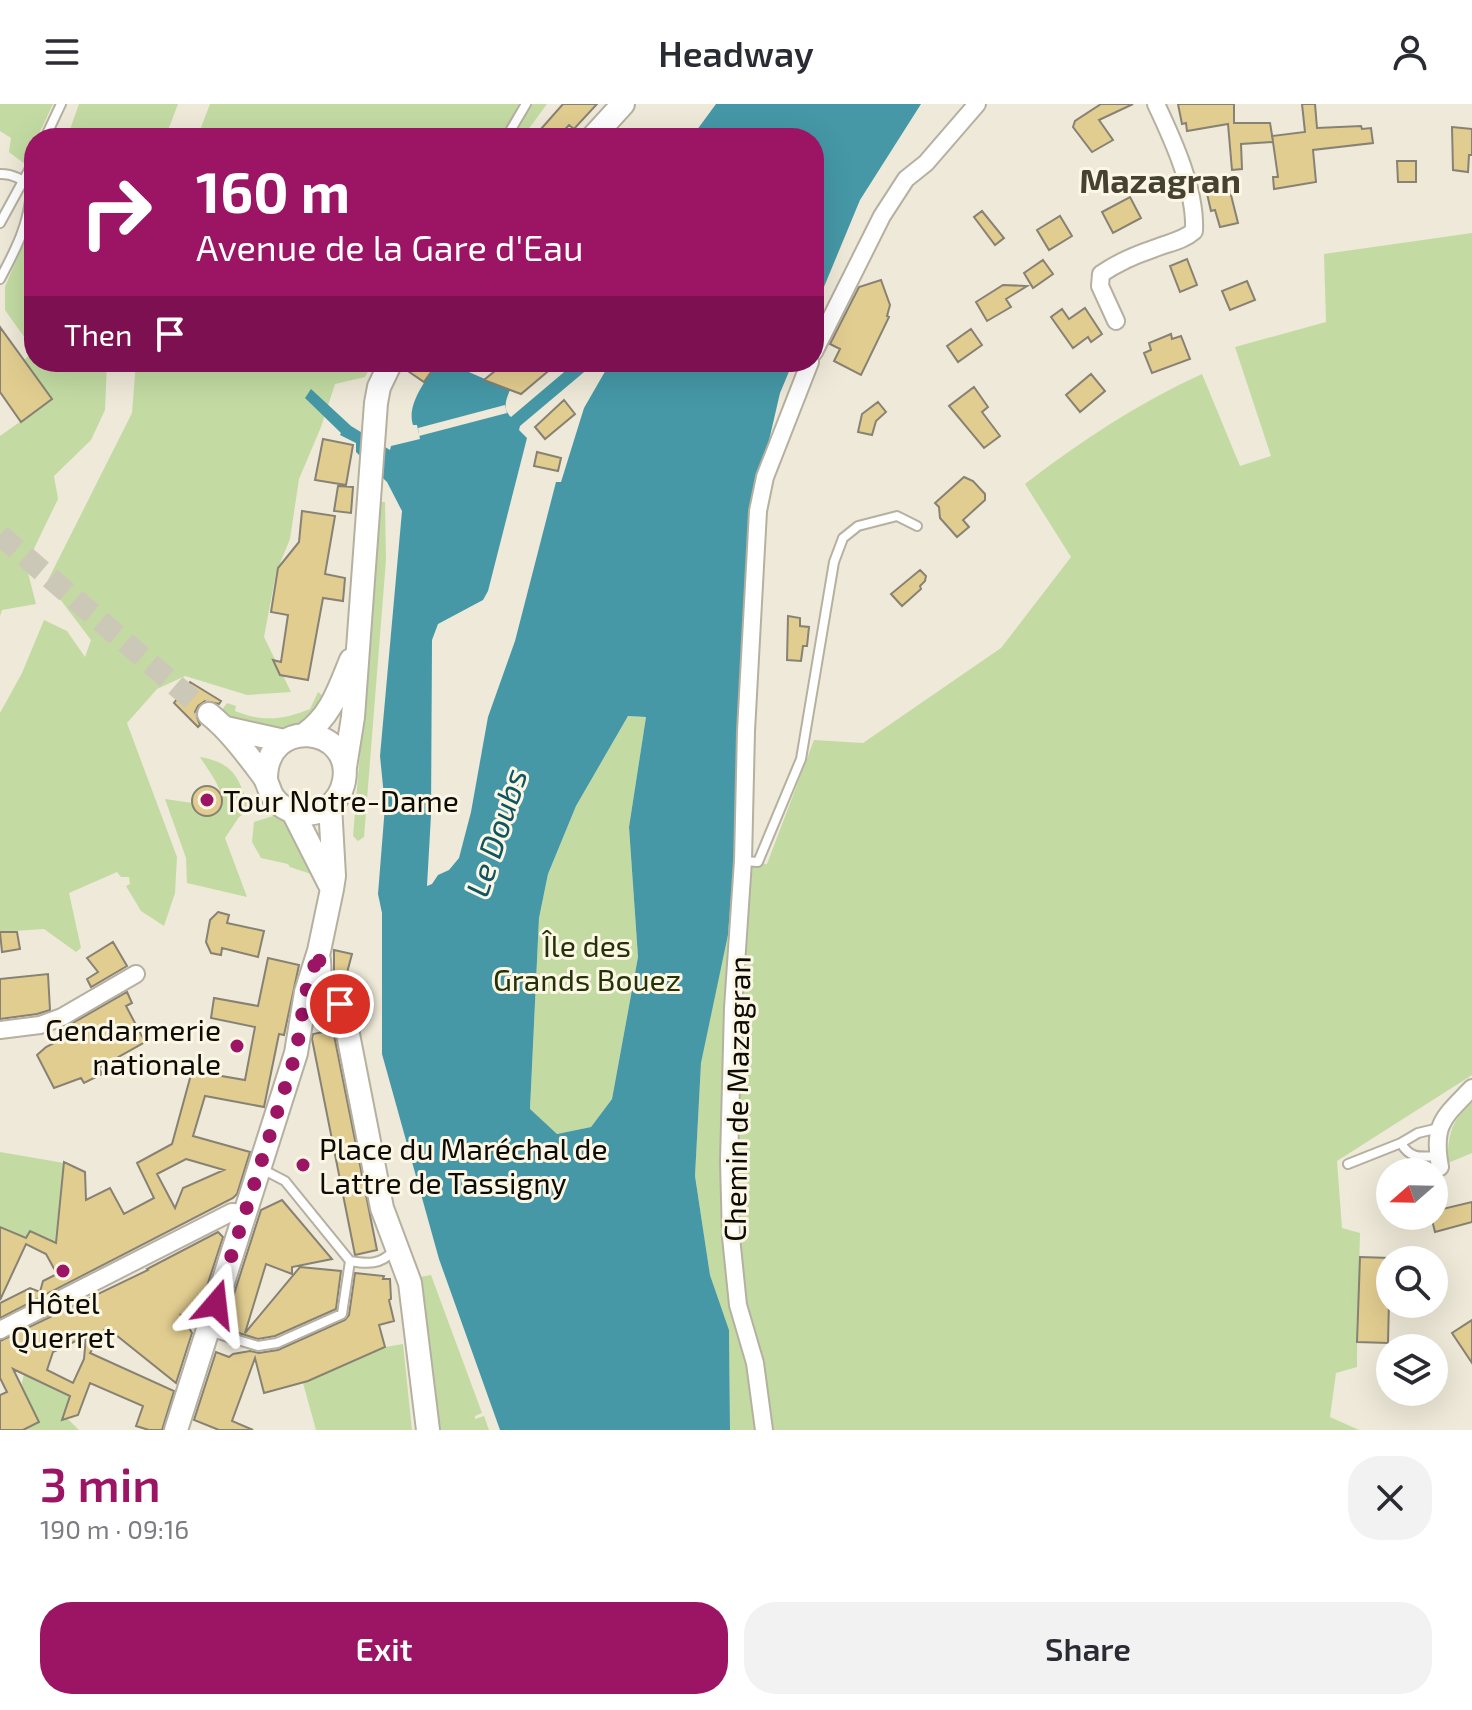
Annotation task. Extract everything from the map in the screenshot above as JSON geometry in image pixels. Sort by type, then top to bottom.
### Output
[{"type":"main road","points":[[601,128],[623,104]]},
{"type":"main road","points":[[293,812],[319,812],[330,805],[343,788],[353,717],[374,425],[379,387],[386,372]]},
{"type":"main road","points":[[266,779],[269,758],[294,738],[318,725],[327,714],[358,640]]},
{"type":"main road","points":[[332,889],[293,812],[273,797],[266,779],[218,721],[294,738],[315,736],[334,747],[345,767]]},
{"type":"main road","points":[[176,1430],[296,1053],[306,992],[319,951],[332,889],[330,805]]},
{"type":"main road","points":[[319,951],[320,981],[340,1004],[346,1024],[382,1208],[410,1283],[428,1430]]},
{"type":"street","points":[[824,332],[882,216],[906,179],[926,163],[977,104]]},
{"type":"street","points":[[1116,321],[1100,286],[1101,274],[1113,266],[1187,237],[1194,231],[1191,206],[1175,145],[1156,104]]},
{"type":"street","name":"Chemin de Mazagran","points":[[764,1430],[755,1363],[738,1305],[730,1207],[733,1008],[743,861],[746,731],[758,511],[765,477],[806,372]]},
{"type":"street","points":[[0,1030],[40,1025],[62,1017],[136,974]]},
{"type":"street","points":[[1439,1158],[1439,1128],[1448,1113],[1472,1088]]},
{"type":"street","points":[[0,1330],[232,1212],[245,1213]]},
{"type":"lane","points":[[50,128],[61,104]]},
{"type":"lane","points":[[512,128],[526,104]]},
{"type":"lane","points":[[0,174],[9,174],[24,181],[0,223]]},
{"type":"lane","points":[[0,279],[24,230]]},
{"type":"lane","points":[[743,861],[758,862],[801,759],[834,562],[843,538],[858,526],[897,516],[917,526]]},
{"type":"lane","points":[[1348,1164],[1418,1133],[1439,1128]]},
{"type":"lane","points":[[1401,1143],[1407,1153],[1420,1158]]},
{"type":"lane","points":[[259,1168],[285,1181],[350,1261],[371,1263],[384,1260],[397,1246]]},
{"type":"lane","points":[[208,1330],[258,1346],[277,1343],[342,1314],[350,1261]]},
{"type":"green space","points":[[0,104],[53,104],[42,128],[24,128],[24,163],[9,152],[11,138],[0,131]]},
{"type":"green space","points":[[79,104],[178,104],[169,128],[71,128]]},
{"type":"green space","points":[[210,104],[547,104],[529,128],[201,128]]},
{"type":"green space","points":[[1472,233],[1472,1075],[1337,1161],[1342,1228],[1360,1233],[1357,1367],[1336,1373],[1330,1417],[1359,1430],[730,1430],[729,1330],[710,1275],[695,1176],[701,1062],[728,935],[734,860],[767,864],[814,740],[863,743],[1001,648],[1071,557],[1025,484],[1110,424],[1202,374],[1240,466],[1271,456],[1235,347],[1326,322],[1324,254]]},
{"type":"green space","points":[[23,244],[24,337],[5,310],[5,287]]},
{"type":"green space","points":[[33,372],[107,372],[105,410],[91,440],[54,476],[58,499],[26,565],[36,604],[2,610],[0,616],[0,436],[52,399]]},
{"type":"green space","points":[[135,372],[368,372],[365,377],[335,384],[299,479],[290,539],[276,573],[264,637],[291,692],[247,695],[185,676],[157,689],[127,723],[177,857],[175,893],[164,926],[141,911],[126,886],[130,884],[129,877],[121,877],[117,872],[69,893],[81,948],[76,952],[44,929],[0,932],[0,713],[22,673],[44,620],[67,631],[85,657],[91,640],[47,582],[132,413]]},
{"type":"green space","points":[[381,502],[385,502],[386,560],[364,837],[358,841],[353,836]]},
{"type":"green space","points":[[318,692],[323,696],[316,710],[305,722],[295,727],[262,728],[240,721],[222,710],[227,703],[236,706],[235,711],[245,715],[263,718],[291,716],[310,709]]},
{"type":"green space","name":"Île des Grands Bouez","points":[[628,716],[646,717],[629,827],[638,957],[612,1099],[591,1127],[557,1134],[530,1110],[539,918],[548,874],[576,806]]},
{"type":"green space","points":[[200,757],[221,763],[234,774],[250,810],[239,817],[225,838],[247,897],[187,883],[186,858],[165,799],[193,803],[206,815],[220,810],[221,792]]},
{"type":"green space","points":[[276,815],[300,841],[296,844],[311,874],[288,864],[261,858],[252,842],[254,822]]},
{"type":"green space","points":[[1472,1102],[1472,1153],[1448,1163],[1452,1129]]},
{"type":"green space","points":[[0,1152],[64,1163],[56,1243],[30,1231],[26,1238],[0,1233]]},
{"type":"green space","points":[[431,1275],[482,1413],[475,1419],[484,1416],[489,1430],[439,1430],[420,1277]]},
{"type":"green space","points":[[403,1344],[412,1430],[316,1430],[303,1383],[385,1347]]},
{"type":"green space","points":[[24,1374],[70,1396],[64,1415],[79,1430],[11,1430],[26,1429],[39,1422],[21,1386]]},
{"type":"water","points":[[716,104],[921,104],[860,200],[824,287],[824,128],[698,128]]},
{"type":"water","name":"Le Doubs","points":[[432,372],[469,372],[510,390],[506,408],[511,417],[564,372],[584,372],[520,426],[519,430],[527,438],[488,591],[483,600],[438,624],[432,640],[431,815],[427,886],[438,875],[449,870],[459,858],[471,812],[488,717],[515,641],[556,482],[561,482],[584,408],[605,372],[789,372],[780,393],[761,475],[744,629],[728,935],[701,1063],[695,1176],[710,1275],[729,1330],[730,1430],[500,1430],[439,1259],[382,1054],[382,913],[378,894],[385,806],[380,756],[402,511],[387,482],[356,452],[356,443],[340,435],[305,398],[311,389],[351,426],[390,450],[391,446],[420,439],[412,417],[419,392]],"holes":[[[628,716],[646,717],[629,827],[638,957],[612,1099],[591,1127],[557,1134],[530,1109],[539,918],[548,874],[576,806]]]},
{"type":"pier","points":[[505,405],[507,413],[419,436],[418,428]]},
{"type":"building","points":[[563,104],[597,104],[575,128],[569,125],[566,128],[542,128]]},
{"type":"building","points":[[1101,104],[1133,104],[1099,120],[1113,140],[1092,152],[1073,127],[1075,121]]},
{"type":"building","points":[[1178,104],[1234,104],[1234,123],[1270,123],[1272,136],[1305,132],[1302,104],[1315,104],[1317,128],[1371,128],[1373,143],[1313,150],[1316,182],[1274,189],[1273,177],[1278,177],[1273,142],[1241,144],[1242,169],[1232,170],[1228,124],[1187,131],[1186,123],[1182,124]]},
{"type":"building","points":[[1452,127],[1472,129],[1472,155],[1469,155],[1468,172],[1453,170]]},
{"type":"building","points":[[1397,161],[1416,161],[1416,182],[1398,182]]},
{"type":"building","points":[[1221,182],[1222,189],[1229,187],[1238,223],[1220,227],[1215,210],[1211,211],[1205,185]]},
{"type":"building","points":[[1130,197],[1141,218],[1113,233],[1102,212]]},
{"type":"building","points":[[982,211],[1004,238],[995,245],[974,217]]},
{"type":"building","points":[[1060,216],[1072,236],[1049,250],[1037,230]]},
{"type":"building","points":[[1187,259],[1197,285],[1180,292],[1170,266]]},
{"type":"building","points":[[1043,260],[1053,274],[1033,288],[1024,273]]},
{"type":"building","points":[[881,280],[890,305],[889,317],[861,375],[834,361],[840,349],[830,344],[859,287]]},
{"type":"building","points":[[1247,281],[1255,300],[1230,310],[1222,291]]},
{"type":"building","points":[[1003,285],[1027,286],[1006,299],[1011,307],[987,321],[976,302]]},
{"type":"building","points":[[1085,308],[1102,334],[1091,342],[1088,337],[1073,348],[1051,317],[1062,309],[1069,319]]},
{"type":"building","points":[[0,327],[24,360],[24,372],[32,372],[52,399],[21,422],[0,392]]},
{"type":"building","points":[[971,329],[982,345],[958,362],[947,346]]},
{"type":"building","points":[[1171,334],[1172,339],[1181,336],[1190,359],[1152,373],[1144,353],[1151,350],[1149,343]]},
{"type":"building","points":[[409,372],[431,372],[424,382]]},
{"type":"building","points":[[494,372],[547,372],[521,394],[484,380]]},
{"type":"building","points":[[1091,374],[1105,391],[1080,412],[1066,395]]},
{"type":"building","points":[[974,387],[988,407],[982,412],[1000,436],[984,448],[949,406]]},
{"type":"building","points":[[564,400],[575,414],[545,439],[535,427]]},
{"type":"building","points":[[878,402],[886,412],[876,421],[872,435],[858,432],[862,414]]},
{"type":"building","points":[[323,439],[353,445],[346,485],[315,480]]},
{"type":"building","points":[[537,452],[561,458],[558,471],[534,466]]},
{"type":"building","points":[[964,477],[973,481],[985,494],[985,500],[963,520],[969,527],[957,537],[940,518],[939,507],[935,503]]},
{"type":"building","points":[[338,486],[353,487],[351,513],[334,511]]},
{"type":"building","points":[[302,511],[335,516],[325,574],[345,578],[343,601],[323,598],[308,680],[280,675],[273,660],[281,662],[288,615],[271,612],[278,568],[299,542]]},
{"type":"building","points":[[920,570],[926,576],[921,589],[902,606],[891,594]]},
{"type":"building","points":[[788,616],[800,618],[800,626],[809,627],[807,646],[803,646],[801,661],[787,660]]},
{"type":"building","points":[[190,682],[221,701],[219,704],[205,701],[198,706],[195,712],[198,727],[174,703]]},
{"type":"building","name":"Tour Notre-Dame","points":[[207,786],[213,787],[221,795],[221,807],[213,815],[207,816],[201,815],[193,807],[192,801],[193,795],[201,787]]},
{"type":"building","points":[[218,912],[229,915],[227,923],[264,931],[258,957],[222,948],[221,955],[211,953],[206,942],[210,920]]},
{"type":"building","points":[[0,932],[17,932],[20,949],[2,952]]},
{"type":"building","points":[[113,942],[127,966],[91,987],[87,979],[98,972],[87,958]]},
{"type":"building","points":[[334,950],[352,954],[345,980],[334,975]]},
{"type":"building","points":[[268,958],[299,965],[284,1035],[279,1034],[264,1107],[205,1096],[193,1136],[250,1152],[237,1194],[0,1318],[0,1303],[30,1288],[40,1292],[43,1281],[57,1274],[46,1254],[26,1244],[0,1300],[0,1227],[26,1238],[30,1231],[56,1243],[64,1162],[85,1172],[86,1200],[110,1188],[124,1214],[154,1198],[137,1163],[172,1144],[192,1071],[245,1080],[255,1027],[211,1018],[214,998],[258,1006]],"holes":[[[186,1159],[224,1170],[183,1188],[175,1208],[157,1174]]]},
{"type":"building","points":[[48,974],[50,1010],[0,1019],[0,979]]},
{"type":"building","points":[[127,992],[132,1003],[126,1006],[145,1042],[99,1068],[102,1074],[84,1083],[81,1078],[54,1088],[37,1055],[68,1036],[64,1028]]},
{"type":"building","points":[[333,1030],[377,1250],[355,1255],[312,1039],[313,1034]]},
{"type":"building","points":[[282,1200],[332,1259],[292,1267],[292,1274],[266,1264],[245,1333],[300,1267],[341,1271],[336,1309],[275,1336],[258,1339],[223,1328],[261,1210]]},
{"type":"building","points":[[1472,1202],[1472,1222],[1448,1228],[1448,1208]]},
{"type":"building","points":[[218,1232],[223,1237],[196,1320],[181,1315],[192,1333],[176,1383],[106,1327],[90,1353],[174,1391],[162,1430],[136,1426],[143,1406],[90,1383],[78,1415],[62,1420],[70,1396],[13,1369],[39,1422],[23,1430],[0,1430],[0,1395],[7,1392],[0,1378],[0,1341]],"holes":[[[86,1336],[84,1359],[73,1383],[47,1370],[53,1352]]]},
{"type":"building","points":[[1360,1257],[1376,1258],[1376,1318],[1389,1318],[1388,1334],[1376,1334],[1376,1343],[1357,1342]]},
{"type":"building","points":[[355,1273],[390,1279],[389,1300],[394,1321],[379,1325],[385,1347],[308,1381],[264,1393],[255,1358],[232,1421],[253,1430],[219,1430],[194,1420],[216,1352],[229,1357],[250,1351],[278,1350],[345,1320],[349,1315]]},
{"type":"building","points":[[1472,1320],[1472,1363],[1452,1333]]},
{"type":"tunnel","points":[[0,535],[209,714]]},
{"type":"place","name":"Tour Notre-Dame","points":[[207,800]]},
{"type":"place","name":"Gendarmerie nationale","points":[[237,1046]]},
{"type":"place","name":"Place du Maréchal de Lattre de Tassigny","points":[[303,1165]]},
{"type":"place","name":"Hôtel Querret","points":[[63,1271]]},
{"type":"district","name":"Mazagran","points":[[1160,179]]},
{"type":"route","points":[[216,1304],[296,1053],[306,992],[319,951],[320,981],[340,1004]]}]
